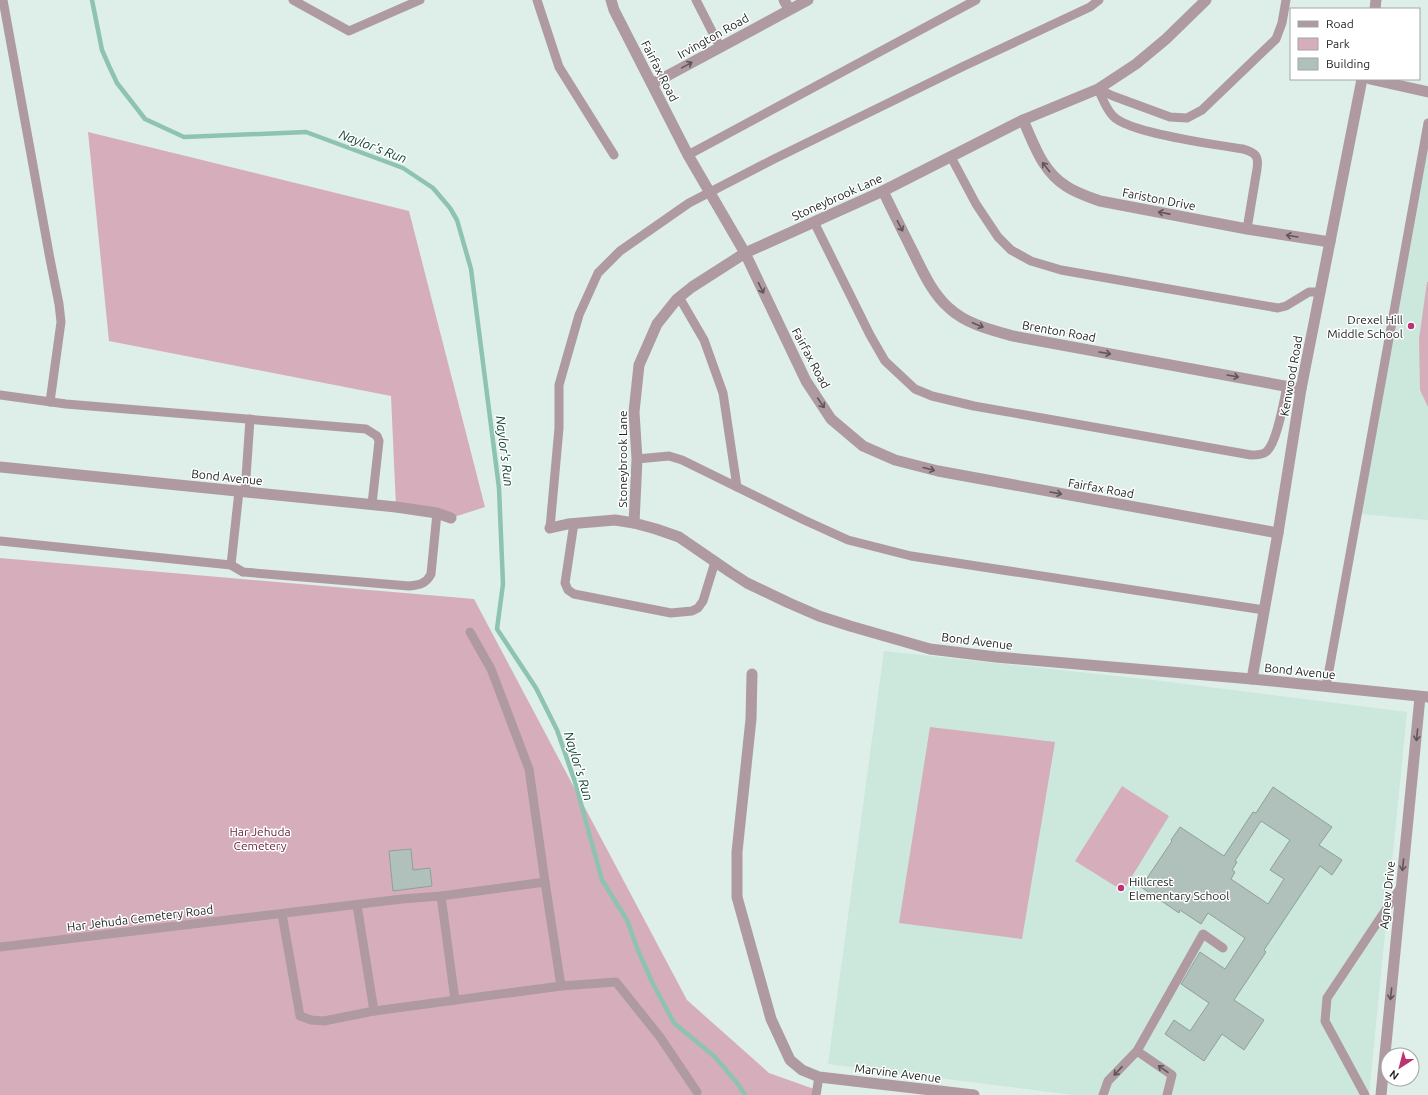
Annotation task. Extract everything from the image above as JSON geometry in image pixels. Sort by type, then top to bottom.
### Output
[{"type":"street","name":"Fairfax Road","points":[[611,0],[614,10],[688,154],[744,253],[806,381],[831,419],[863,446],[895,460],[938,471],[1278,533]]},
{"type":"street","name":"Irvington Road","points":[[652,84],[720,47],[786,5],[808,0]]},
{"type":"street","name":"Stoneybrook Lane","points":[[634,523],[637,459],[634,412],[639,365],[658,324],[679,298],[692,287],[744,253],[883,191],[1023,120],[1098,89],[1136,64],[1206,0]]},
{"type":"street","name":"Kenwood Road","points":[[1252,679],[1278,533],[1301,389],[1362,80]]},
{"type":"street","points":[[1374,80],[1428,92]]},
{"type":"street","name":"Fariston Drive","points":[[1023,120],[1042,163],[1053,176],[1066,186],[1100,201],[1247,229],[1330,242]]},
{"type":"street","name":"Brenton Road","points":[[883,191],[936,295],[950,309],[970,322],[987,329],[1013,336],[1301,389]]},
{"type":"street","name":"Bond Avenue","points":[[0,467],[372,504],[437,513],[451,518]]},
{"type":"street","name":"Bond Avenue","points":[[550,528],[615,520],[634,523],[679,537],[747,583],[819,616],[876,634],[925,647],[996,658],[1252,679],[1424,697]]},
{"type":"street","name":"Marvine Avenue","points":[[752,674],[751,719],[737,852],[737,897],[770,1019],[790,1060],[802,1070],[819,1077],[899,1091],[974,1095]]},
{"type":"street","name":"Agnew Drive","points":[[1381,1095],[1401,886],[1424,697]]},
{"type":"lane","points":[[3,0],[59,304],[61,322],[50,402]]},
{"type":"lane","points":[[292,0],[349,31],[420,0]]},
{"type":"lane","points":[[537,0],[560,67],[614,155]]},
{"type":"lane","points":[[696,0],[720,47]]},
{"type":"lane","points":[[688,154],[976,0]]},
{"type":"lane","points":[[550,528],[559,428],[559,385],[580,314],[598,273],[620,251],[688,203],[964,66],[1090,7],[1099,0]]},
{"type":"lane","points":[[1098,89],[1170,118],[1187,118],[1202,110],[1276,38],[1282,23],[1286,0]]},
{"type":"lane","points":[[1098,89],[1113,116],[1122,122],[1141,130],[1243,150],[1252,152],[1256,155],[1258,161],[1247,229]]},
{"type":"lane","points":[[1326,687],[1428,123]]},
{"type":"lane","points":[[951,157],[976,204],[998,237],[1010,250],[1031,260],[1061,270],[1278,308],[1286,306],[1309,292],[1320,292]]},
{"type":"lane","points":[[814,222],[870,335],[885,361],[915,389],[932,396],[974,406],[1251,455],[1260,455],[1266,452],[1274,440],[1287,386]]},
{"type":"lane","points":[[679,298],[704,340],[722,393],[737,487]]},
{"type":"lane","points":[[0,395],[50,402],[366,429],[377,436],[379,441],[372,504]]},
{"type":"lane","points":[[231,565],[242,492],[250,419]]},
{"type":"lane","points":[[637,459],[669,456],[682,460],[848,540],[911,556],[1264,610]]},
{"type":"lane","points":[[0,541],[231,565],[243,572],[409,586],[419,585],[425,582],[431,574],[437,513]]},
{"type":"lane","points":[[574,524],[565,583],[568,590],[574,594],[671,613],[692,611],[698,608],[703,601],[715,562]]},
{"type":"lane","points":[[470,632],[491,669],[529,769],[561,986]]},
{"type":"lane","name":"Har Jehuda Cemetery Road","points":[[0,947],[441,896],[545,882]]},
{"type":"lane","points":[[1365,1095],[1325,1020],[1327,998],[1401,886]]},
{"type":"lane","points":[[441,896],[455,1000]]},
{"type":"lane","points":[[357,905],[374,1011]]},
{"type":"lane","points":[[282,914],[300,1016],[311,1020],[324,1021],[374,1011],[455,1000],[561,986],[616,982],[660,1037],[697,1092]]},
{"type":"lane","points":[[1103,1095],[1108,1081],[1137,1051],[1203,934],[1223,948]]},
{"type":"lane","points":[[1137,1051],[1172,1075],[1167,1095]]},
{"type":"lane","points":[[816,1095],[819,1077]]},
{"type":"shaded area","name":"Drexel Hill Middle School","points":[[1428,138],[1428,520],[1361,514]]},
{"type":"shaded area","name":"Hillcrest Elementary School","points":[[884,651],[1153,680],[1407,712],[1369,1095],[1073,1095],[828,1064]]},
{"type":"green space","points":[[88,132],[409,211],[485,507],[451,518],[396,507],[391,396],[109,341]]},
{"type":"green space","points":[[1427,282],[1428,407],[1420,390],[1419,339]]},
{"type":"green space","name":"Har Jehuda Cemetery","points":[[0,558],[474,599],[687,1000],[769,1073],[814,1089],[813,1095],[0,1095]]},
{"type":"green space","points":[[930,727],[1055,742],[1022,939],[899,923]]},
{"type":"green space","points":[[1122,786],[1169,816],[1123,891],[1075,861]]},
{"type":"building","name":"Hillcrest Elementary School","points":[[1273,787],[1332,827],[1319,845],[1342,860],[1332,875],[1320,866],[1264,950],[1266,952],[1234,1000],[1264,1020],[1244,1050],[1222,1034],[1204,1061],[1165,1034],[1174,1020],[1190,1031],[1209,1003],[1181,984],[1200,952],[1225,969],[1245,938],[1208,913],[1201,924],[1180,910],[1179,913],[1141,887],[1180,827],[1224,856],[1253,812],[1256,813]],"holes":[[[1261,821],[1290,840],[1270,870],[1284,879],[1268,904],[1231,879],[1235,872],[1232,870],[1237,862],[1235,861]]]},
{"type":"building","points":[[411,849],[413,870],[430,868],[432,886],[393,891],[389,851]]},
{"type":"waterway","name":"Naylor's Run","points":[[92,0],[102,50],[109,66],[117,83],[145,119],[184,137],[306,132],[403,168],[433,188],[450,208],[457,220],[471,269],[499,488],[503,584],[497,629],[536,688],[557,730],[575,782],[602,880],[627,920],[637,948],[653,984],[674,1023],[715,1057],[738,1084],[745,1095]]},
{"type":"place","name":"Drexel Hill Middle School","points":[[1411,326]]},
{"type":"place","name":"Hillcrest Elementary School","points":[[1121,888]]}]
